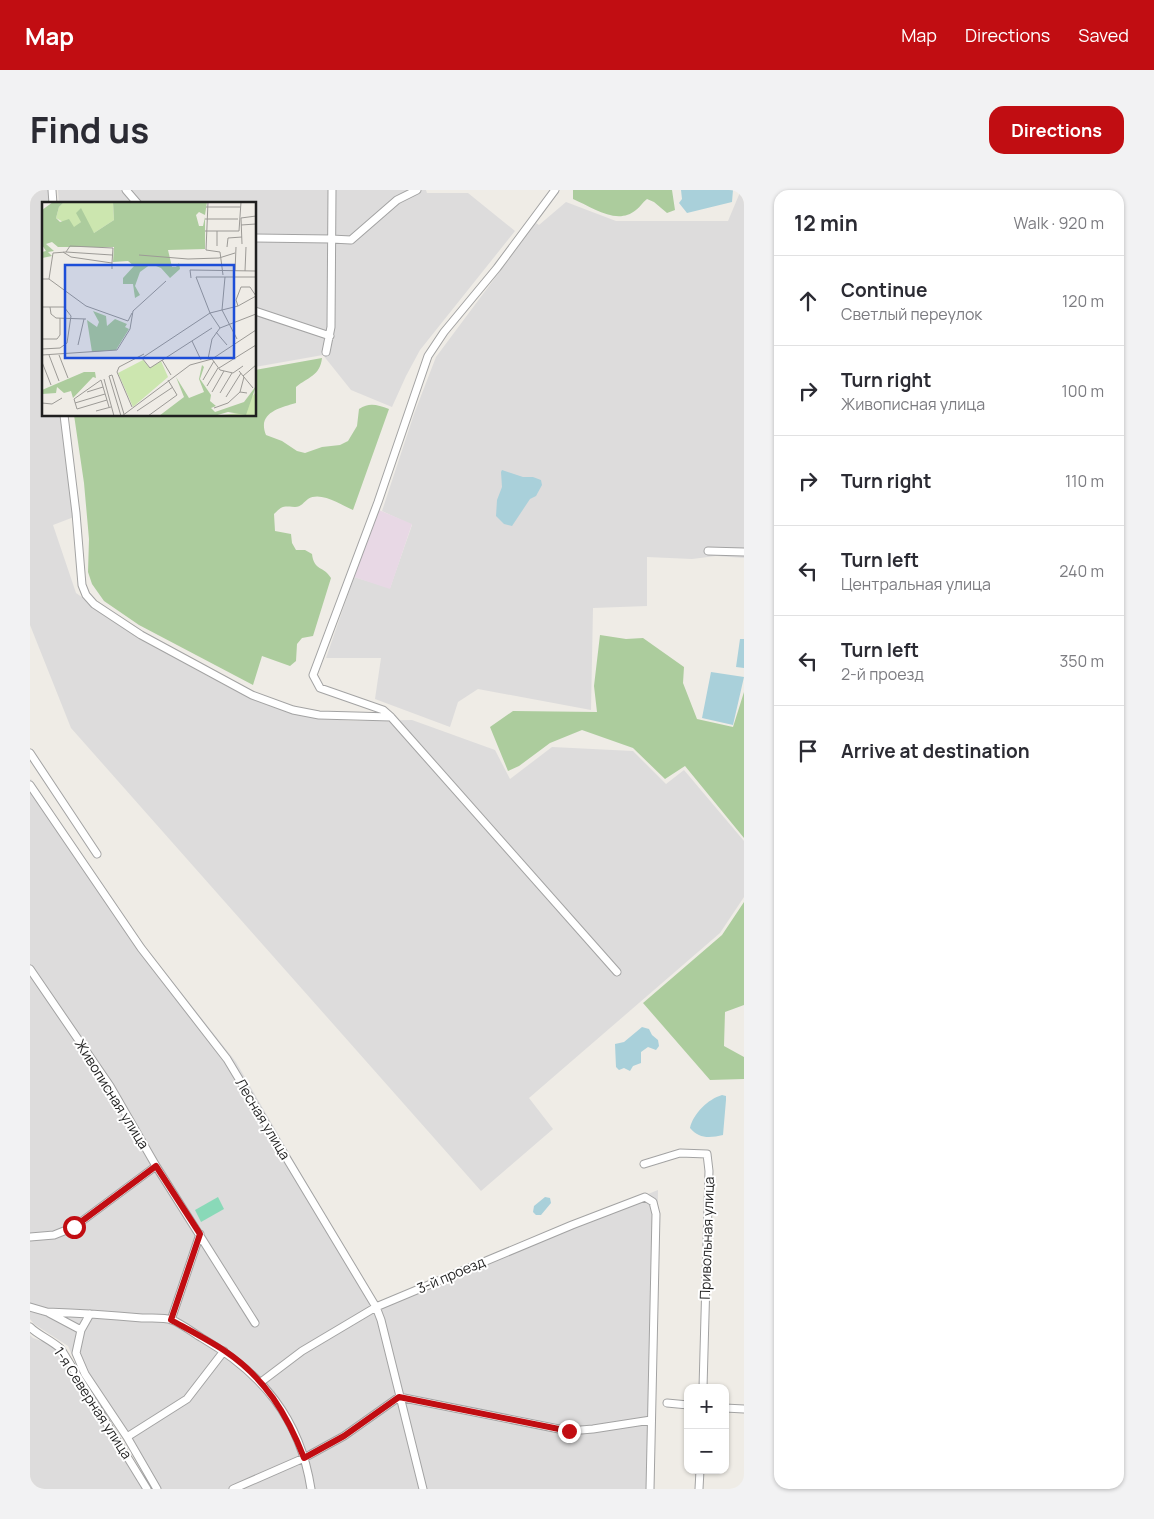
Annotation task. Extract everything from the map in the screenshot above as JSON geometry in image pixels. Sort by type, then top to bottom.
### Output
[{"type":"street","points":[[126,190],[136,202]]},
{"type":"street","points":[[326,352],[330,336],[332,190]]},
{"type":"street","points":[[256,238],[351,240],[397,200],[417,190]]},
{"type":"street","points":[[555,190],[497,268],[444,332],[428,356],[378,502],[313,675],[320,688],[383,710],[617,972]]},
{"type":"street","points":[[256,310],[330,336]]},
{"type":"street","points":[[64,416],[76,513],[82,585],[86,595],[94,604],[141,635],[252,695],[293,710],[319,715],[390,717]]},
{"type":"street","points":[[708,551],[744,552]]},
{"type":"street","points":[[30,753],[97,854]]},
{"type":"street","name":"Лесная улица","points":[[30,785],[142,948],[228,1059],[376,1307],[381,1320],[422,1489]]},
{"type":"street","name":"Живописная улица","points":[[30,969],[110,1086],[156,1166],[255,1323]]},
{"type":"street","name":"Привольная улица","points":[[644,1164],[680,1153],[707,1154],[709,1171],[703,1384]]},
{"type":"street","points":[[30,1237],[54,1235],[74,1227],[156,1166]]},
{"type":"street","name":"3-й проезд","points":[[261,1382],[302,1351],[376,1307],[518,1247],[645,1198],[653,1202],[656,1214],[651,1420]]},
{"type":"street","points":[[171,1320],[200,1234]]},
{"type":"street","points":[[30,1308],[47,1312],[171,1320],[224,1351],[242,1364],[261,1382],[284,1414],[293,1430],[304,1458],[311,1489]]},
{"type":"street","points":[[47,1312],[82,1330]]},
{"type":"street","points":[[90,1314],[82,1330],[76,1353],[85,1374],[127,1437],[157,1489]]},
{"type":"street","name":"1-я Северная улица","points":[[30,1327],[52,1340],[61,1349],[147,1489]]},
{"type":"street","points":[[127,1437],[187,1399],[224,1351]]},
{"type":"street","points":[[233,1489],[304,1458],[344,1436],[399,1397],[569,1431],[651,1420],[650,1489]]},
{"type":"street","points":[[667,1403],[684,1405]]},
{"type":"street","points":[[729,1408],[744,1409]]},
{"type":"street","points":[[699,1489],[700,1474]]},
{"type":"shaded area","points":[[30,190],[49,190],[50,202],[42,202],[42,416],[61,416],[74,517],[53,525],[76,593],[137,636],[250,698],[282,710],[323,719],[357,721],[412,720],[495,750],[510,779],[552,747],[633,751],[666,784],[684,770],[744,841],[744,897],[720,933],[529,1098],[553,1129],[481,1191],[71,728],[30,625]]},
{"type":"shaded area","points":[[58,190],[426,190],[427,193],[468,193],[515,231],[420,350],[392,407],[351,390],[323,355],[256,367],[256,202],[59,202]]},
{"type":"shaded area","points":[[741,190],[744,190],[744,558],[716,556],[692,559],[647,557],[647,606],[593,608],[591,710],[478,689],[458,702],[450,727],[375,699],[381,658],[326,658],[354,577],[390,588],[412,525],[382,511],[414,414],[436,357],[536,223],[539,225],[566,202],[616,221],[728,221]]},
{"type":"shaded area","points":[[379,510],[412,524],[390,589],[354,577]]},
{"type":"shaded area","points":[[31,779],[143,944],[236,1062],[377,1304],[658,1190],[654,1489],[154,1489],[68,1346],[34,1324],[30,1319]]},
{"type":"shaded area","points":[[30,1335],[33,1338],[53,1345],[143,1489],[30,1489]]},
{"type":"green space","points":[[573,190],[672,190],[675,210],[667,213],[654,202],[647,199],[629,214],[613,216],[573,199]]},
{"type":"green space","points":[[322,358],[319,369],[296,387],[296,403],[271,413],[264,421],[266,435],[282,441],[297,451],[305,453],[322,447],[340,445],[348,441],[357,426],[359,409],[367,405],[381,406],[389,409],[353,510],[325,498],[313,497],[297,507],[282,507],[274,514],[275,531],[291,534],[292,543],[296,550],[305,550],[312,554],[317,566],[331,578],[313,636],[302,638],[297,644],[296,661],[290,666],[262,656],[253,685],[139,625],[104,601],[92,584],[88,572],[89,539],[84,483],[74,416],[256,416],[256,370]]},
{"type":"green space","points":[[600,635],[626,639],[643,638],[684,667],[683,683],[697,719],[733,727],[744,692],[744,838],[685,766],[665,779],[633,748],[582,730],[550,743],[519,766],[508,771],[490,727],[513,711],[597,712],[594,686]]},
{"type":"green space","points":[[744,902],[744,1005],[725,1012],[724,1046],[744,1057],[744,1079],[710,1080],[643,1003],[722,935]]},
{"type":"green space","points":[[218,1197],[224,1209],[201,1222],[195,1210]]},
{"type":"water","points":[[681,190],[733,190],[732,202],[687,213],[679,203],[682,199]]},
{"type":"water","points":[[502,470],[523,477],[533,477],[541,480],[542,485],[536,496],[530,499],[512,526],[504,524],[496,516],[497,500],[502,487]]},
{"type":"water","points":[[740,639],[744,639],[744,668],[736,667]]},
{"type":"water","points":[[711,672],[744,677],[733,725],[702,718]]},
{"type":"water","points":[[642,1027],[649,1029],[658,1040],[659,1046],[656,1050],[648,1047],[641,1052],[641,1063],[633,1066],[630,1071],[624,1068],[619,1070],[616,1067],[615,1044],[624,1042]]},
{"type":"water","points":[[722,1095],[726,1096],[723,1135],[705,1137],[693,1132],[690,1128],[698,1112],[712,1100]]},
{"type":"water","points":[[545,1197],[550,1198],[551,1203],[541,1215],[536,1215],[533,1212],[534,1206]]},
{"type":"route","points":[[74,1227],[156,1166],[200,1234],[171,1320],[224,1351],[242,1364],[261,1382],[284,1414],[293,1430],[304,1458],[344,1436],[399,1397],[569,1431]]}]
